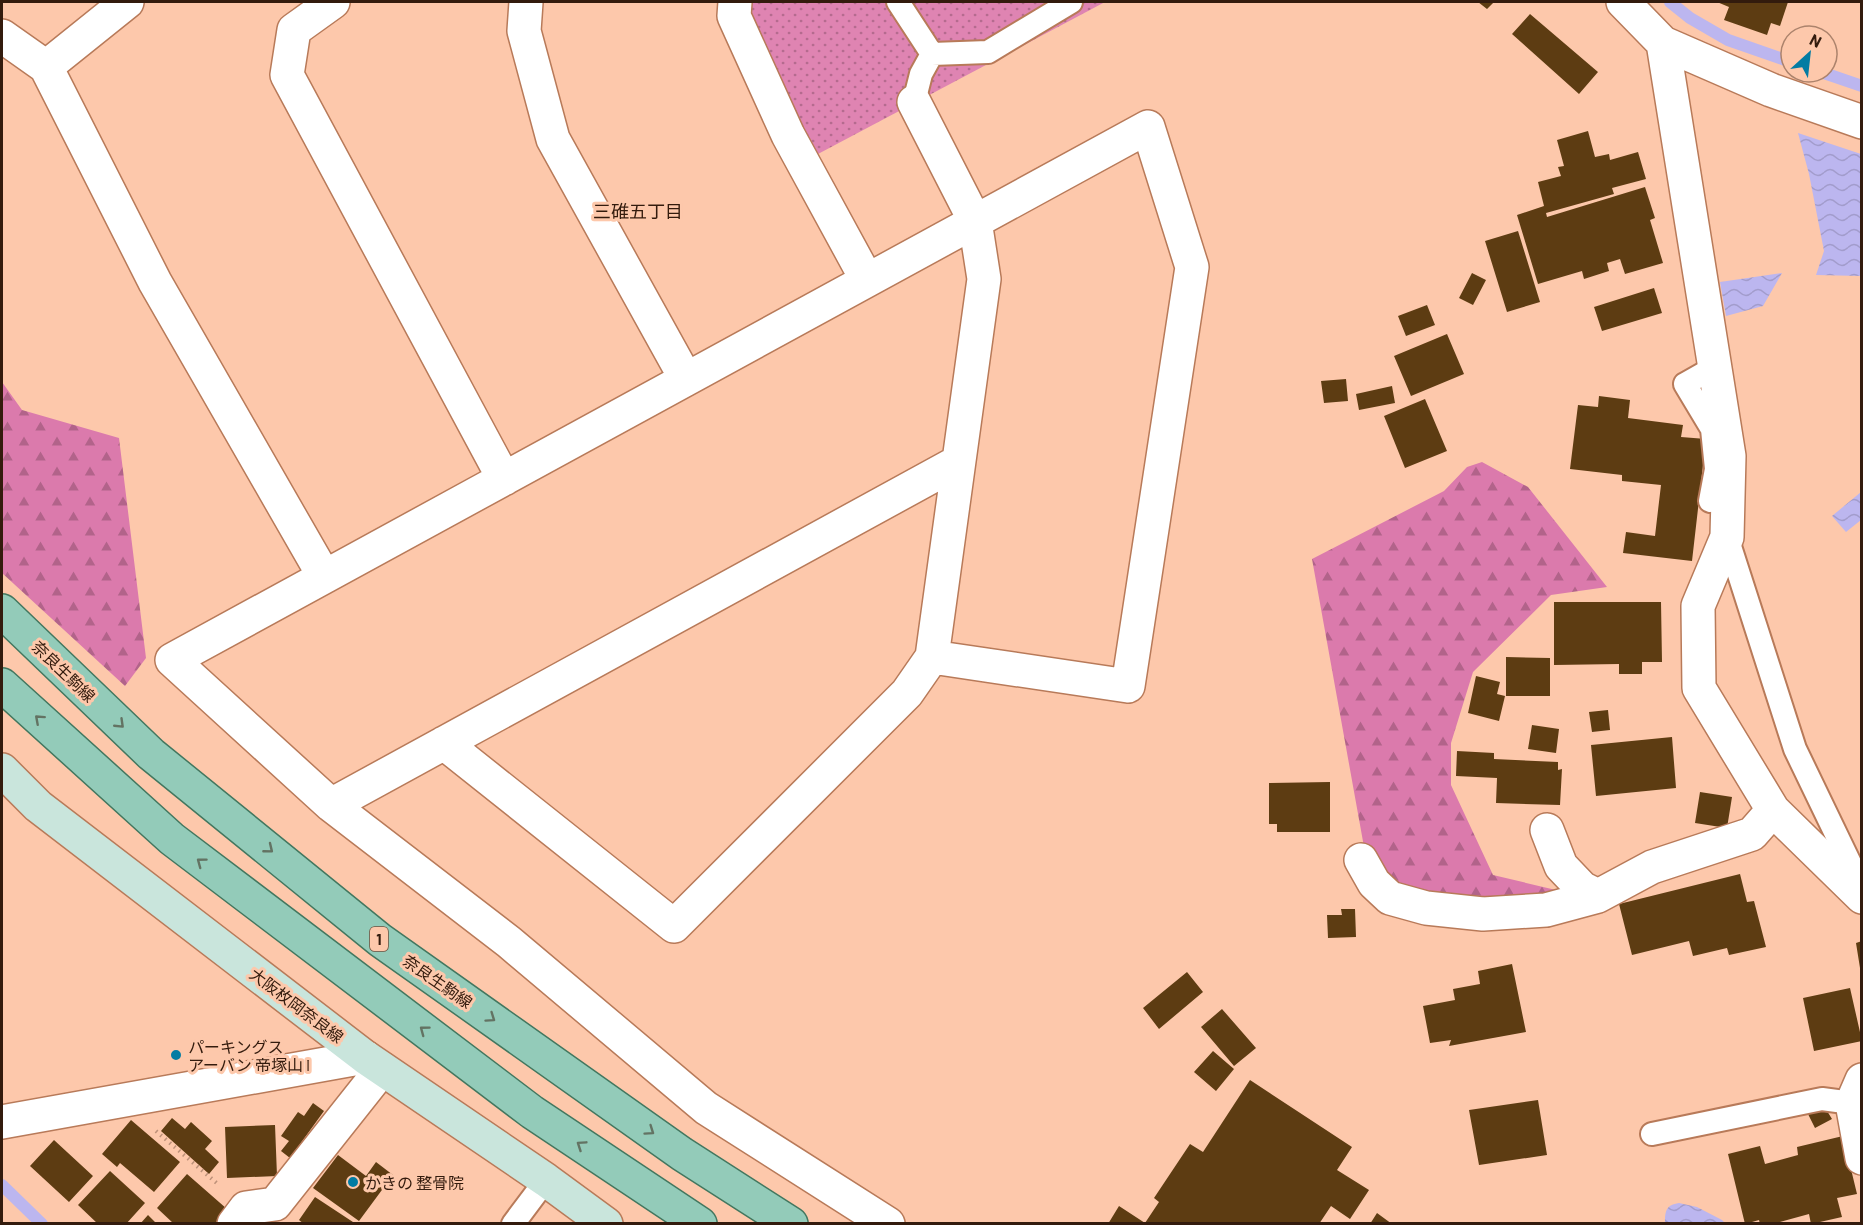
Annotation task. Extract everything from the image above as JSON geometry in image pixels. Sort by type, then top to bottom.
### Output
[{"type":"main road","name":"奈良生駒線","points":[[2,611],[151,754],[380,940],[682,1154],[791,1224]]},
{"type":"main road","points":[[2,685],[172,839],[532,1112],[700,1224]]},
{"type":"main road","name":"大阪枚岡奈良線","points":[[2,770],[38,806],[374,1063],[546,1180],[606,1224]]},
{"type":"street","points":[[46,67],[127,2]]},
{"type":"street","points":[[333,2],[294,30],[287,75],[504,479]]},
{"type":"street","points":[[526,2],[524,31],[553,139],[686,379]]},
{"type":"street","points":[[735,2],[734,16],[788,135],[867,280]]},
{"type":"street","points":[[1623,2],[1663,43],[1771,90],[1862,122]]},
{"type":"street","points":[[2,36],[46,67],[155,282],[324,576]]},
{"type":"street","points":[[1663,43],[1729,456],[1727,537],[1698,606],[1699,688],[1773,810],[1862,897]]},
{"type":"street","points":[[444,743],[674,926],[907,693],[932,657],[984,279],[975,221],[914,102]]},
{"type":"street","points":[[888,1224],[706,1108],[509,942],[331,805],[172,660],[1148,127],[1192,267],[1128,686],[932,657]]},
{"type":"street","points":[[331,805],[958,462]]},
{"type":"street","points":[[1361,860],[1374,883],[1390,898],[1426,908],[1483,914],[1546,910],[1598,896],[1652,867],[1752,834],[1773,810]]},
{"type":"street","points":[[1547,830],[1561,866],[1582,888],[1598,896]]},
{"type":"street","points":[[2,1122],[119,1100],[374,1063]]},
{"type":"street","points":[[240,1216],[275,1204],[374,1063]]},
{"type":"street","points":[[1857,1091],[1862,1158]]},
{"type":"lane","points":[[898,2],[932,54]]},
{"type":"lane","points":[[932,54],[988,52],[1071,2]]},
{"type":"lane","points":[[914,102],[921,74],[932,54]]},
{"type":"lane","points":[[1710,501],[1716,469],[1712,429],[1685,384],[1715,367]]},
{"type":"lane","points":[[1727,537],[1795,749],[1862,888]]},
{"type":"lane","points":[[1652,1134],[1857,1091]]},
{"type":"lane","points":[[513,1224],[546,1180]]},
{"type":"path","points":[[119,1100],[240,1216]]},
{"type":"shaded area","points":[[752,2],[1105,2],[818,154],[760,47],[752,22]]},
{"type":"green space","points":[[2,382],[22,410],[119,438],[146,658],[125,686],[2,573]]},
{"type":"green space","points":[[1482,462],[1528,487],[1607,587],[1551,595],[1473,672],[1451,743],[1451,785],[1493,875],[1577,895],[1540,903],[1413,899],[1366,858],[1312,559],[1444,491],[1467,467]]},
{"type":"water","points":[[1798,133],[1861,154],[1861,276],[1816,275],[1824,251],[1809,174]]},
{"type":"water","points":[[1782,273],[1763,306],[1726,316],[1720,282]]},
{"type":"water","points":[[1861,492],[1861,520],[1846,532],[1832,516]]},
{"type":"water","points":[[1679,1203],[1697,1207],[1725,1223],[1665,1223],[1667,1209]]},
{"type":"building","points":[[1478,2],[1494,2],[1487,9]]},
{"type":"building","points":[[1717,2],[1788,2],[1781,24],[1779,26],[1771,23],[1767,35],[1724,20],[1729,7]]},
{"type":"building","points":[[1530,14],[1598,72],[1579,94],[1512,34]]},
{"type":"building","points":[[1588,131],[1595,157],[1609,154],[1610,160],[1638,152],[1646,179],[1612,188],[1614,194],[1546,213],[1547,217],[1645,187],[1655,218],[1650,220],[1663,263],[1625,274],[1620,259],[1607,263],[1609,271],[1584,279],[1582,271],[1538,284],[1517,215],[1544,206],[1538,182],[1561,176],[1558,167],[1564,166],[1557,140]]},
{"type":"building","points":[[1518,231],[1540,302],[1507,312],[1485,241]]},
{"type":"building","points":[[1472,273],[1486,280],[1473,305],[1459,298]]},
{"type":"building","points":[[1654,288],[1662,313],[1602,331],[1594,307]]},
{"type":"building","points":[[1427,305],[1435,325],[1406,336],[1398,316]]},
{"type":"building","points":[[1447,334],[1464,374],[1411,396],[1394,356]]},
{"type":"building","points":[[1346,379],[1348,401],[1324,403],[1321,381]]},
{"type":"building","points":[[1392,386],[1395,403],[1359,410],[1356,394]]},
{"type":"building","points":[[1599,396],[1630,400],[1628,418],[1683,425],[1681,437],[1706,439],[1692,561],[1623,553],[1626,532],[1655,536],[1661,485],[1622,481],[1622,475],[1570,469],[1578,405],[1598,407]]},
{"type":"building","points":[[1425,399],[1447,451],[1405,468],[1384,416]]},
{"type":"building","points":[[1554,602],[1661,602],[1662,662],[1642,662],[1642,674],[1619,674],[1619,664],[1554,665]]},
{"type":"building","points":[[1506,657],[1550,658],[1550,696],[1506,696]]},
{"type":"building","points":[[1476,676],[1500,682],[1497,694],[1505,696],[1499,721],[1468,713]]},
{"type":"building","points":[[1608,710],[1610,730],[1592,732],[1589,712]]},
{"type":"building","points":[[1532,725],[1559,729],[1556,753],[1528,749]]},
{"type":"building","points":[[1672,737],[1676,788],[1596,796],[1591,745]]},
{"type":"building","points":[[1457,751],[1494,753],[1494,759],[1558,762],[1558,770],[1562,769],[1560,805],[1496,803],[1497,778],[1456,776]]},
{"type":"building","points":[[1330,782],[1330,832],[1277,832],[1277,824],[1269,824],[1269,783]]},
{"type":"building","points":[[1700,792],[1732,797],[1727,828],[1695,823]]},
{"type":"building","points":[[1740,874],[1747,902],[1754,901],[1766,947],[1729,955],[1727,948],[1693,956],[1689,941],[1632,955],[1619,904]]},
{"type":"building","points":[[1341,909],[1355,909],[1356,937],[1328,938],[1327,915],[1342,915]]},
{"type":"building","points":[[1862,941],[1862,968],[1860,968],[1856,943]]},
{"type":"building","points":[[1512,964],[1526,1032],[1449,1046],[1451,1040],[1430,1043],[1423,1006],[1455,1000],[1453,989],[1480,984],[1478,971]]},
{"type":"building","points":[[1187,972],[1203,992],[1159,1029],[1143,1008]]},
{"type":"building","points":[[1850,988],[1862,1041],[1814,1051],[1803,998]]},
{"type":"building","points":[[1222,1009],[1256,1048],[1234,1066],[1201,1027]]},
{"type":"building","points":[[1213,1051],[1234,1069],[1216,1091],[1194,1072]]},
{"type":"building","points":[[1250,1080],[1352,1147],[1337,1170],[1369,1190],[1350,1219],[1331,1206],[1319,1224],[1108,1224],[1119,1206],[1145,1223],[1159,1202],[1154,1198],[1190,1144],[1203,1152]]},
{"type":"building","points":[[1538,1100],[1547,1155],[1479,1165],[1469,1110]]},
{"type":"building","points":[[313,1103],[324,1111],[290,1158],[281,1151],[289,1141],[281,1136],[298,1112],[304,1116]]},
{"type":"building","points":[[1824,1106],[1832,1119],[1815,1128],[1808,1114]]},
{"type":"building","points":[[172,1118],[185,1129],[191,1122],[212,1141],[205,1149],[219,1162],[209,1174],[161,1131]]},
{"type":"building","points":[[131,1120],[180,1162],[154,1192],[120,1163],[117,1167],[102,1154]]},
{"type":"building","points":[[275,1125],[277,1176],[227,1178],[225,1127]]},
{"type":"building","points":[[1843,1136],[1857,1194],[1837,1198],[1842,1217],[1811,1224],[1809,1214],[1772,1224],[1760,1224],[1759,1220],[1745,1224],[1728,1154],[1760,1146],[1765,1164],[1798,1155],[1797,1147]]},
{"type":"building","points":[[54,1140],[93,1176],[69,1202],[30,1166]]},
{"type":"building","name":"かきの 整骨院","points":[[338,1155],[366,1176],[376,1162],[393,1175],[359,1221],[313,1188]]},
{"type":"building","points":[[110,1171],[145,1203],[126,1224],[98,1224],[78,1205]]},
{"type":"building","points":[[187,1174],[227,1209],[215,1224],[174,1224],[157,1208]]},
{"type":"building","points":[[315,1197],[356,1224],[304,1224],[299,1220]]},
{"type":"building","points":[[1377,1213],[1392,1224],[1370,1224]]},
{"type":"building","points":[[148,1215],[157,1224],[140,1224]]},
{"type":"waterway","points":[[1670,2],[1690,18],[1728,40],[1779,58]]},
{"type":"waterway","points":[[1839,78],[1862,86]]},
{"type":"waterway","points":[[2,1185],[42,1224]]},
{"type":"place","name":"パーキングス アーバン 帝塚山 I","points":[[176,1055]]},
{"type":"place","name":"かきの 整骨院","points":[[353,1182]]},
{"type":"district","name":"三碓五丁目","points":[[638,211]]}]
